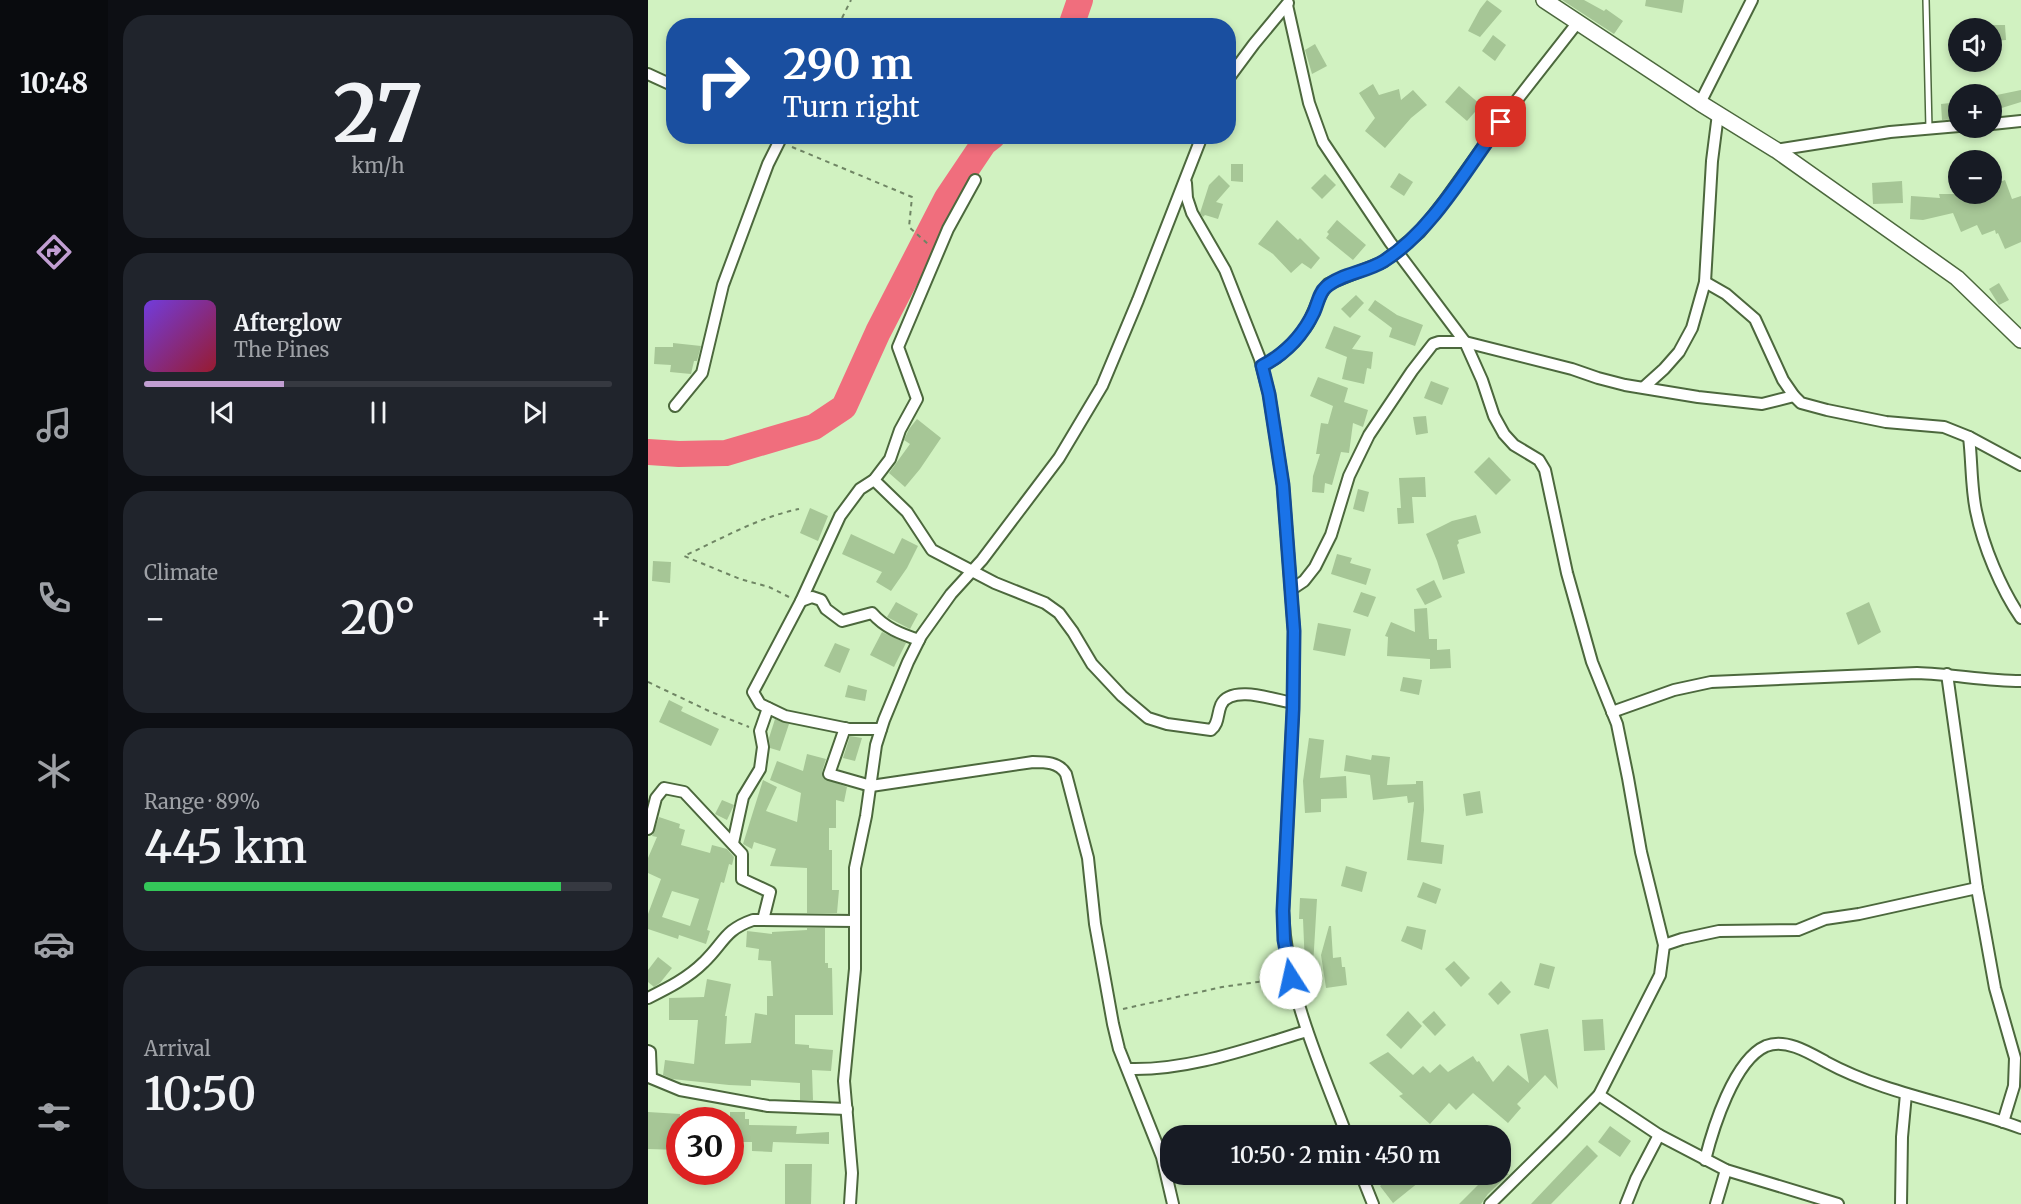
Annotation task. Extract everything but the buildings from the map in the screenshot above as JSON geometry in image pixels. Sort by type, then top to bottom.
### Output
[{"type":"street","points":[[1544,0],[1776,150],[1957,278],[2021,340]]},
{"type":"street","points":[[1700,102],[1752,0]]},
{"type":"street","points":[[1236,68],[1289,2]]},
{"type":"street","points":[[1289,2],[1309,104],[1323,142],[1397,251],[1465,342],[1503,434],[1514,445],[1539,460],[1545,470],[1567,573],[1592,662],[1617,724],[1641,852],[1664,945],[1660,975],[1599,1095],[1490,1204]]},
{"type":"street","points":[[1262,366],[1276,358],[1295,341],[1308,324],[1321,294],[1328,285],[1383,262],[1420,232],[1513,105],[1578,22]]},
{"type":"street","points":[[648,74],[666,82]]},
{"type":"street","points":[[1644,387],[1664,369],[1683,344],[1692,328],[1705,282],[1712,161],[1718,114]]},
{"type":"street","points":[[2002,123],[2021,121]]},
{"type":"street","points":[[1776,150],[1890,132],[1948,127]]},
{"type":"street","points":[[675,406],[702,373],[723,285],[774,144]]},
{"type":"street","points":[[850,1204],[852,1173],[844,1081],[855,969],[855,868],[871,786],[876,745],[881,729],[919,640],[951,594],[971,572],[1059,458],[1102,386],[1199,144]]},
{"type":"street","points":[[1186,177],[1187,198],[1192,213],[1225,270],[1262,366],[1269,394],[1283,485],[1294,631],[1293,704],[1283,911],[1284,940],[1291,978],[1307,1030],[1343,1125]]},
{"type":"street","points":[[881,729],[844,728],[785,716],[760,704],[753,692],[801,601],[840,516],[860,489],[874,480],[890,459],[900,430],[917,399],[898,347],[948,229],[975,180]]},
{"type":"street","points":[[1705,282],[1726,294],[1755,319],[1783,380],[1801,403],[1886,422],[1944,428],[1969,437],[2021,465]]},
{"type":"street","points":[[1292,589],[1304,581],[1315,567],[1331,535],[1348,477],[1369,435],[1412,371],[1434,344],[1448,341],[1465,342],[1607,380],[1698,397],[1751,404],[1776,402],[1794,396]]},
{"type":"street","points":[[1969,437],[1976,512],[2008,598],[2021,618]]},
{"type":"street","points":[[874,480],[907,512],[932,550],[971,572],[1052,607],[1066,621],[1092,664],[1122,696],[1148,718],[1167,724],[1211,730],[1216,724],[1222,702],[1232,694],[1250,695],[1293,704]]},
{"type":"street","points":[[801,601],[812,597],[821,600],[826,609],[843,621],[872,613],[881,623],[919,640]]},
{"type":"street","points":[[1612,712],[1674,690],[1711,682],[1917,673],[2021,681]]},
{"type":"street","points":[[1947,674],[1977,888],[1995,988],[2015,1059],[2013,1086],[2003,1122]]},
{"type":"street","points":[[733,843],[742,797],[760,769],[763,747],[760,731],[768,708]]},
{"type":"street","points":[[844,728],[829,774],[871,786],[1033,762],[1049,762],[1063,769],[1088,858],[1095,924],[1119,1049],[1162,1157],[1173,1204]]},
{"type":"street","points":[[648,829],[656,798],[664,788],[684,792],[742,854],[742,879],[770,892],[763,920]]},
{"type":"street","points":[[1664,945],[1719,931],[1798,930],[1825,919],[1859,914],[1977,888]]},
{"type":"street","points":[[648,998],[680,982],[705,962],[727,933],[742,924],[753,920],[855,921]]},
{"type":"street","points":[[1128,1069],[1148,1070],[1198,1061],[1307,1030]]},
{"type":"street","points":[[1705,1160],[1713,1128],[1724,1101],[1742,1070],[1754,1055],[1764,1047],[1773,1044],[1791,1046],[1808,1052],[1844,1071],[1880,1086],[2021,1128]]},
{"type":"street","points":[[648,1051],[650,1052],[651,1078],[680,1090],[768,1106],[847,1109]]},
{"type":"street","points":[[1901,1204],[1902,1137],[1906,1094]]},
{"type":"street","points":[[1599,1095],[1659,1135],[1726,1170],[1838,1204]]},
{"type":"street","points":[[1626,1204],[1659,1135]]},
{"type":"street","points":[[1716,1204],[1726,1170]]},
{"type":"street","points":[[1365,1185],[1373,1204]]},
{"type":"lane","points":[[1926,0],[1929,129]]},
{"type":"path","points":[[842,18],[851,0]]},
{"type":"path","points":[[786,144],[912,197],[909,227],[931,247]]},
{"type":"path","points":[[799,510],[779,513],[684,556],[801,601]]},
{"type":"path","points":[[648,682],[709,711],[760,731]]},
{"type":"path","points":[[1110,1011],[1222,987],[1291,978]]},
{"type":"waterway","points":[[1074,18],[1080,0]]},
{"type":"waterway","points":[[648,452],[726,453],[814,427],[844,407],[878,332],[947,198],[983,144]]},
{"type":"route","points":[[1291,978],[1284,940],[1283,911],[1293,709],[1294,631],[1283,485],[1269,394],[1262,366],[1276,358],[1295,341],[1308,324],[1323,289],[1335,280],[1383,262],[1420,232],[1501,122]]}]
